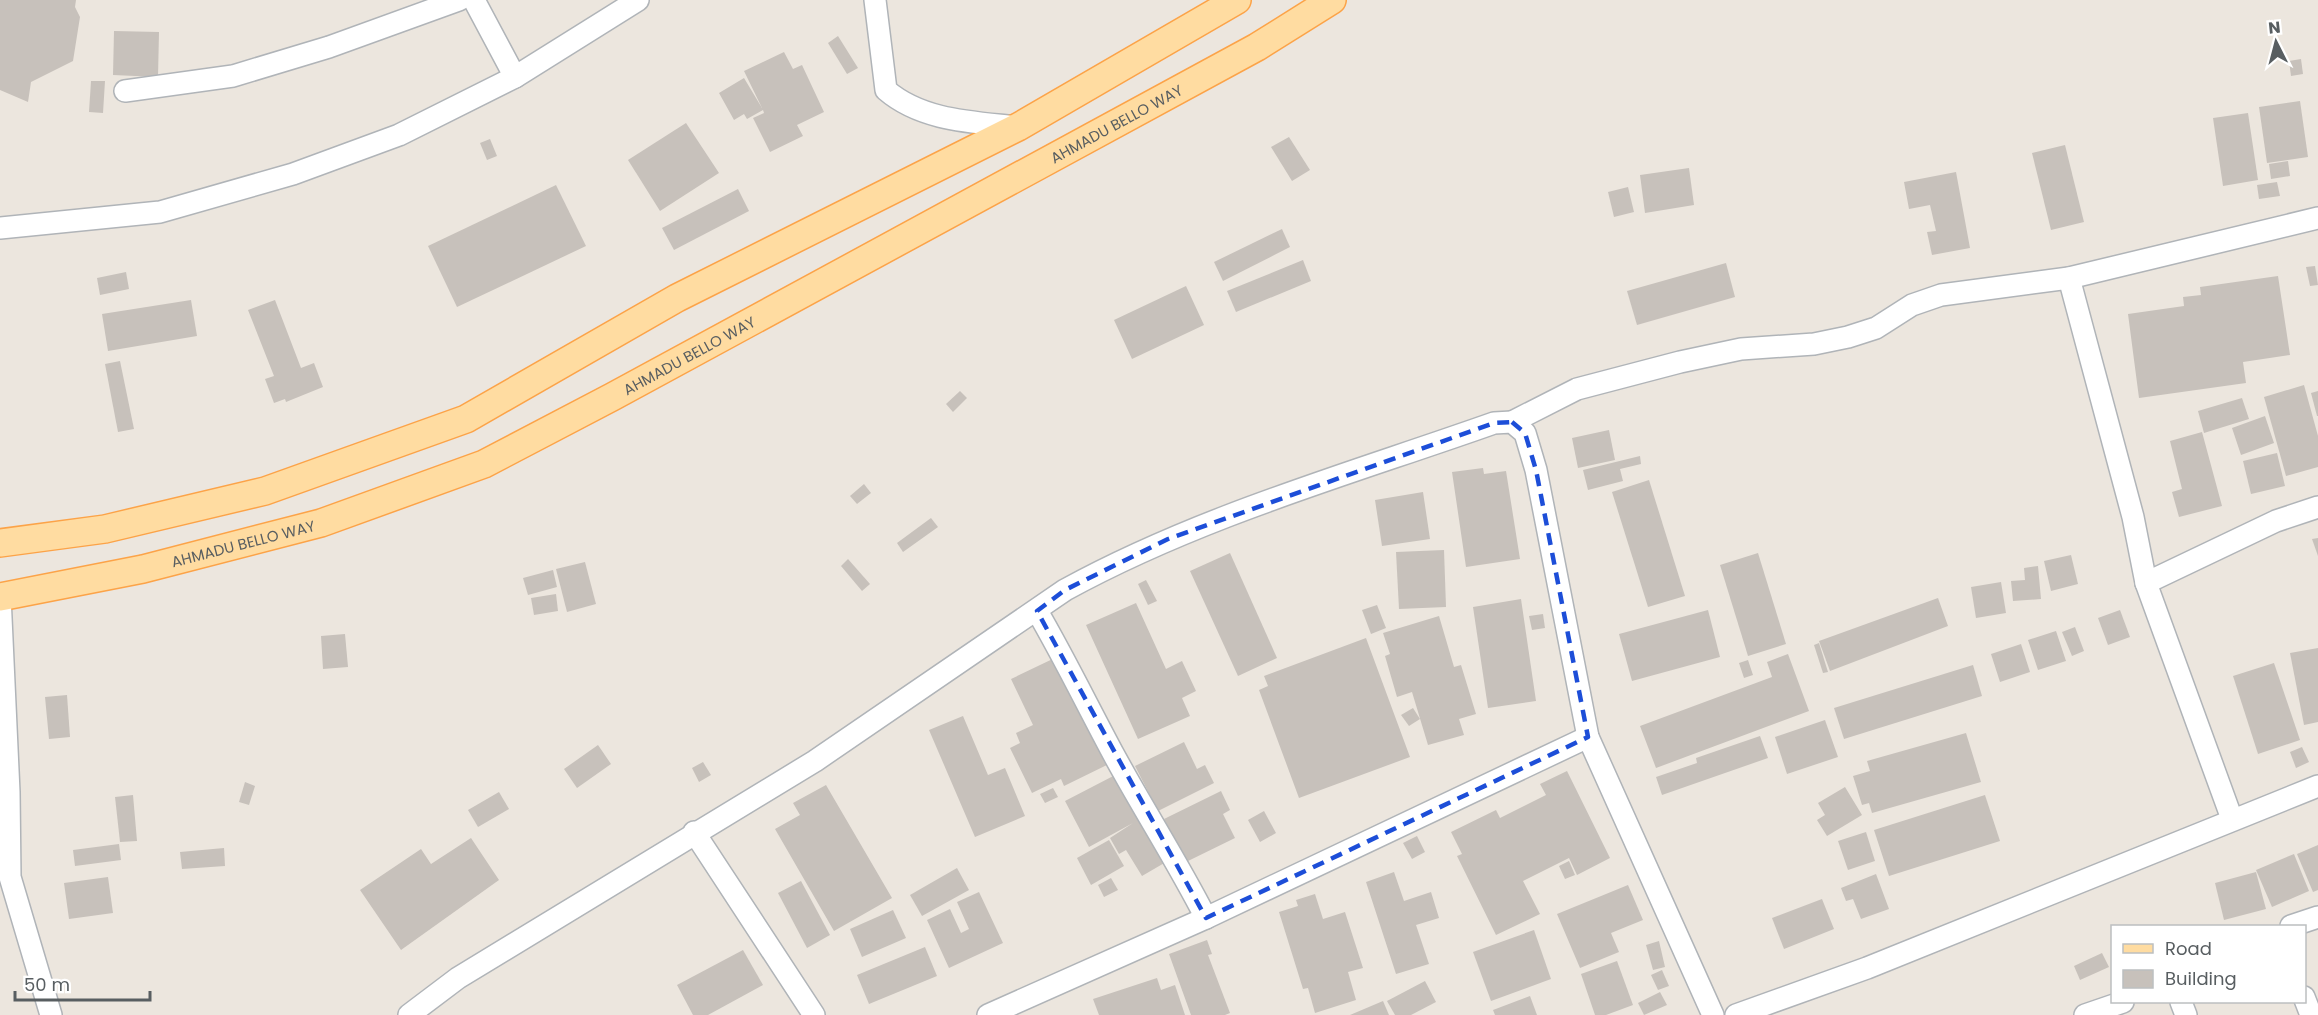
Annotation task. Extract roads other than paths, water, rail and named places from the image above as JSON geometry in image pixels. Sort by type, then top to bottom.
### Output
[{"type":"main road","points":[[0,543],[105,529],[265,491],[466,418],[677,298],[1018,127],[1237,0]]},
{"type":"main road","name":"AHMADU BELLO WAY","points":[[0,597],[143,569],[321,523],[484,464],[612,397],[1257,47],[1332,0]]},
{"type":"street","points":[[125,91],[233,76],[329,47],[459,0]]},
{"type":"street","points":[[474,0],[515,77]]},
{"type":"street","points":[[0,228],[160,212],[293,174],[399,135],[515,77],[638,0]]},
{"type":"street","points":[[875,0],[886,90],[903,104],[950,119],[1018,127]]},
{"type":"street","points":[[409,1015],[458,978],[694,832],[815,761],[1065,590],[1177,535],[1494,423],[1512,422],[1577,389],[1680,362],[1742,349],[1814,344],[1848,337],[1876,328],[1912,305],[1941,295],[2069,278],[2318,219]]},
{"type":"street","points":[[2069,278],[2133,517],[2146,583],[2232,819]]},
{"type":"street","points":[[1512,422],[1525,433],[1536,470],[1588,736],[1713,1015]]},
{"type":"street","points":[[2146,583],[2276,521],[2318,507]]},
{"type":"street","points":[[0,597],[9,792],[5,878],[51,1015]]},
{"type":"street","points":[[1037,611],[1064,657],[1115,757],[1185,875],[1206,918]]},
{"type":"street","points":[[988,1015],[1206,918],[1588,736]]},
{"type":"street","points":[[1736,1015],[1888,960],[2318,786]]},
{"type":"street","points":[[694,832],[814,1015]]},
{"type":"street","points":[[2296,925],[2318,916]]},
{"type":"street","points":[[2085,1015],[2120,1003]]}]
